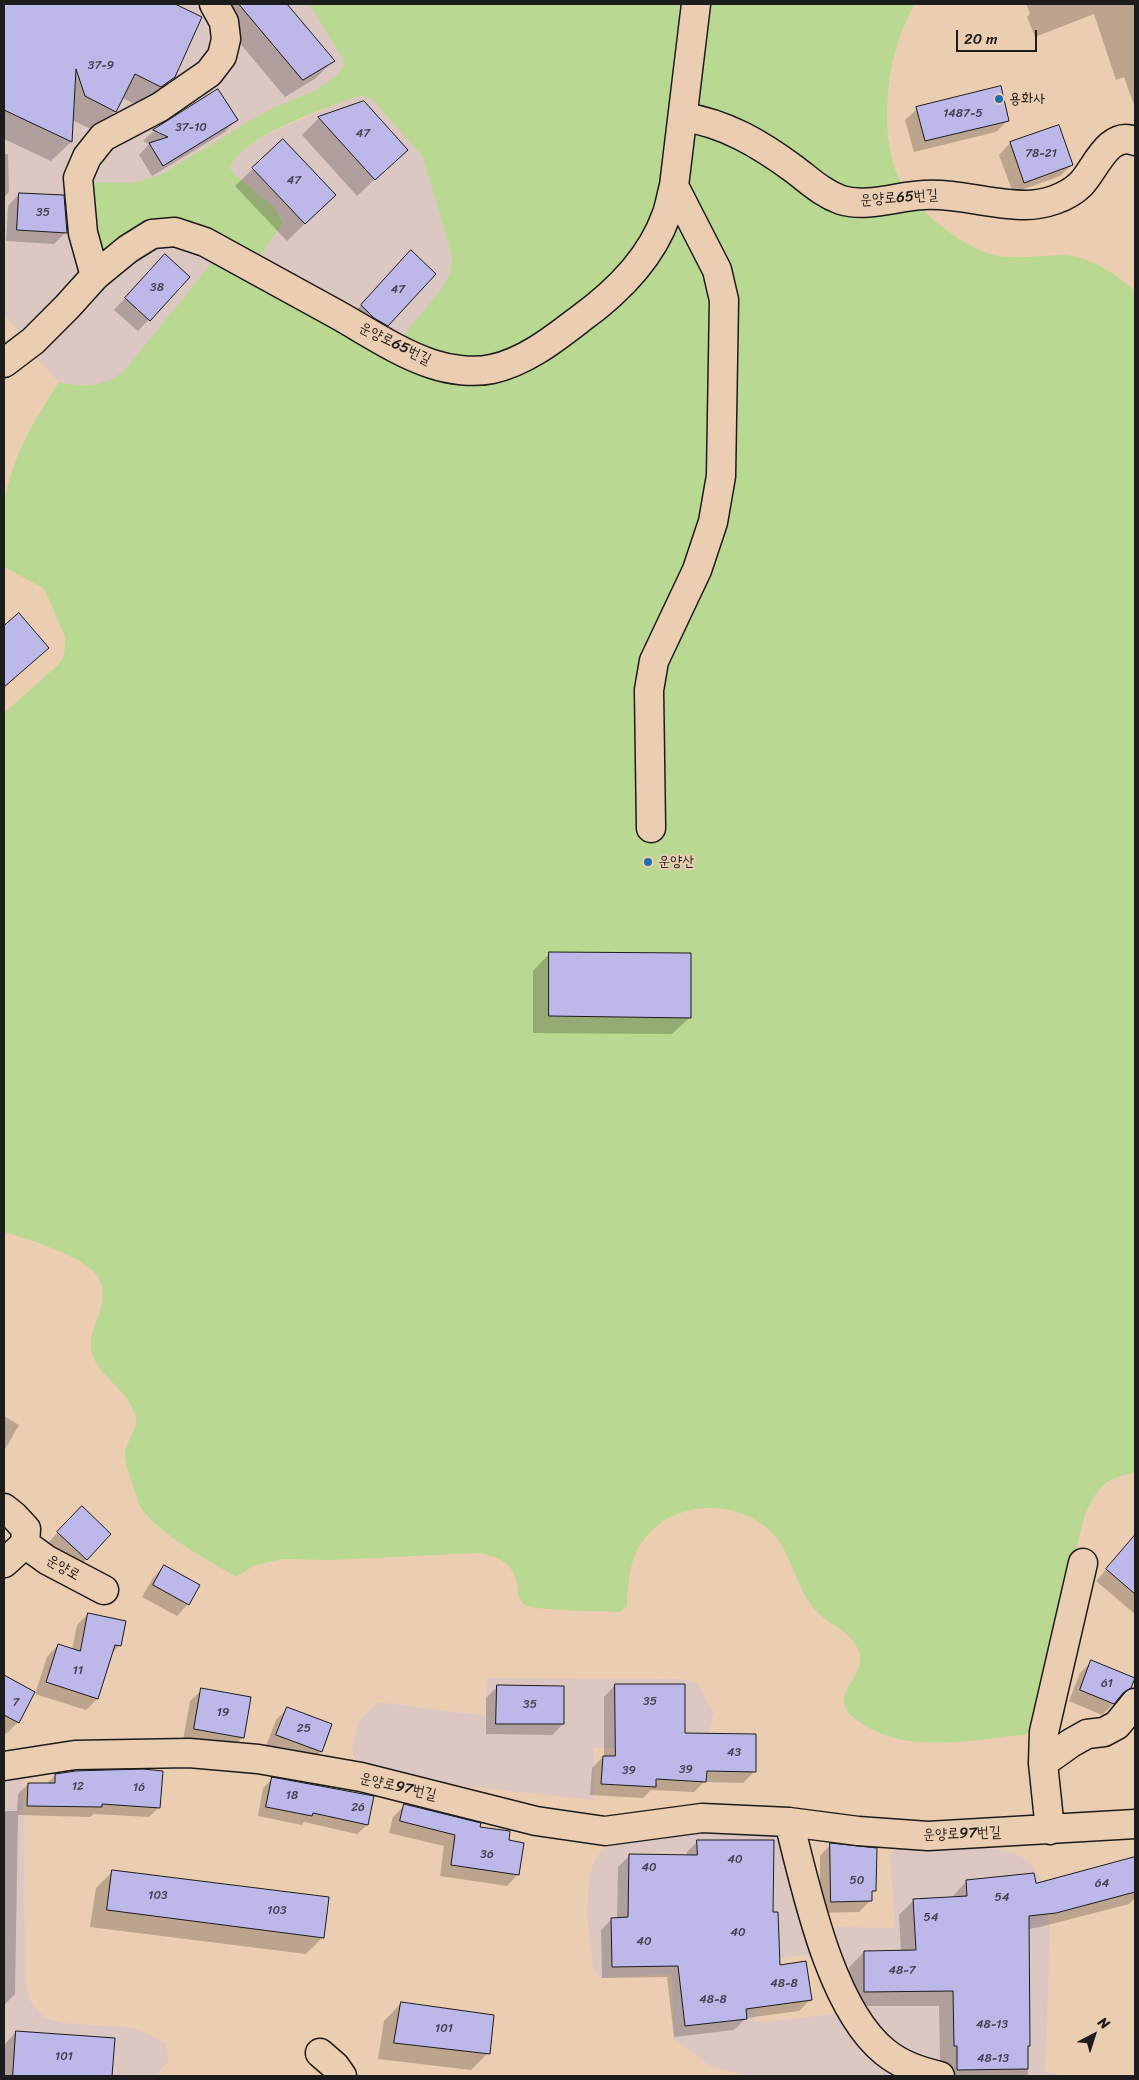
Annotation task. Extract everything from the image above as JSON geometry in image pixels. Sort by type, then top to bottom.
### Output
[{"type":"lane","points":[[95,276],[83,233],[78,178],[87,157],[103,137],[160,107],[209,73],[222,56],[226,39],[224,22],[214,4]]},
{"type":"lane","points":[[682,117],[696,4]]},
{"type":"lane","name":"운양로65번길","points":[[4,363],[33,341],[95,276],[128,249],[152,234],[175,232],[204,242],[390,345],[432,364],[468,371],[492,369],[526,356],[554,339],[590,313],[640,263],[657,238],[667,215],[674,186],[682,117],[706,120],[728,129],[794,169],[821,191],[843,200],[869,202],[924,195],[954,196],[1024,205],[1040,204],[1056,200],[1080,185],[1104,151],[1114,143],[1131,139],[1135,141]]},
{"type":"lane","points":[[651,828],[649,690],[654,662],[697,570],[713,522],[721,476],[724,300],[717,270],[674,186]]},
{"type":"lane","points":[[4,1508],[26,1529],[25,1544],[4,1563]]},
{"type":"lane","name":"운양로","points":[[25,1544],[48,1560],[104,1590]]},
{"type":"lane","points":[[1050,1830],[1043,1763],[1044,1732],[1083,1563]]},
{"type":"lane","points":[[1043,1763],[1087,1734],[1104,1732],[1118,1725],[1135,1703]]},
{"type":"lane","name":"운양로97번길","points":[[4,1766],[75,1755],[209,1755],[258,1759],[361,1777],[536,1821],[605,1831],[702,1818],[789,1822],[858,1831],[928,1836],[1135,1824]]},
{"type":"lane","points":[[789,1822],[819,1934],[854,2016],[867,2035],[885,2052],[914,2070],[940,2076]]},
{"type":"lane","points":[[320,2053],[335,2066],[342,2076]]},
{"type":"shaded area","points":[[4,4],[309,4],[343,59],[343,67],[337,75],[318,89],[275,107],[251,120],[162,174],[134,183],[120,183],[101,262],[31,333],[19,332],[4,315]]},
{"type":"shaded area","points":[[361,96],[371,98],[423,157],[452,257],[450,273],[442,288],[400,342],[252,261],[279,229],[282,222],[280,215],[235,175],[230,168],[233,159],[247,146],[268,134],[349,99]]},
{"type":"shaded area","points":[[163,242],[214,260],[125,371],[110,382],[94,385],[72,385],[59,382],[37,359],[38,350],[114,274]]},
{"type":"shaded area","points":[[487,1678],[681,1679],[698,1684],[714,1713],[704,1749],[594,1748],[594,1800],[455,1785],[356,1763],[352,1749],[359,1721],[377,1702],[486,1716]]},
{"type":"shaded area","points":[[23,1771],[25,1980],[30,2001],[45,2018],[63,2023],[134,2028],[166,2043],[168,2062],[155,2076],[4,2076],[4,1775]]},
{"type":"shaded area","points":[[750,1828],[778,1832],[815,1954],[747,1962],[756,2023],[861,2011],[838,1946],[835,1927],[895,1928],[890,1855],[897,1846],[989,1848],[1014,1853],[1030,1862],[1043,1883],[1050,1931],[1045,2072],[1065,2076],[752,2076],[713,2068],[674,2039],[672,1974],[600,1978],[593,1969],[587,1912],[589,1878],[595,1859],[603,1849],[615,1844],[688,1832]]},
{"type":"green space","points":[[309,4],[915,4],[905,22],[898,43],[888,90],[888,137],[892,159],[905,190],[924,212],[975,248],[997,256],[1006,257],[1075,256],[1103,268],[1121,279],[1135,291],[1135,1473],[1115,1478],[1102,1486],[1084,1517],[1033,1731],[1023,1735],[959,1742],[917,1742],[876,1732],[858,1721],[848,1712],[844,1703],[848,1687],[858,1670],[860,1661],[859,1652],[855,1644],[844,1632],[823,1617],[811,1605],[781,1544],[769,1530],[754,1519],[738,1512],[720,1508],[701,1508],[683,1512],[666,1519],[652,1530],[639,1547],[635,1556],[628,1585],[627,1606],[620,1612],[556,1610],[525,1605],[519,1597],[514,1574],[507,1564],[497,1558],[479,1553],[330,1560],[283,1559],[255,1565],[236,1577],[172,1537],[149,1518],[141,1508],[128,1473],[125,1458],[126,1449],[136,1425],[135,1415],[126,1397],[101,1370],[92,1354],[92,1336],[100,1313],[102,1299],[102,1287],[98,1277],[91,1269],[68,1255],[4,1232],[4,713],[58,665],[63,658],[65,648],[65,637],[43,588],[4,567],[4,505],[12,472],[25,440],[59,382],[93,385],[109,380],[124,371],[214,260],[386,357],[442,288],[450,273],[452,257],[423,157],[371,98],[361,96],[282,126],[249,146],[237,156],[230,168],[235,175],[276,209],[282,222],[259,257],[201,234],[101,262],[87,182],[134,183],[162,174],[251,120],[275,107],[318,89],[337,75],[343,67],[343,59]]},
{"type":"building","points":[[4,4],[175,4],[202,17],[175,77],[161,87],[135,74],[116,112],[85,96],[76,69],[72,142],[4,110]]},
{"type":"building","points":[[239,4],[287,4],[335,61],[303,80]]},
{"type":"building","points":[[1001,86],[1009,121],[925,141],[916,107]]},
{"type":"building","points":[[218,89],[238,120],[163,166],[149,143],[168,137],[153,130]]},
{"type":"building","points":[[364,101],[408,150],[375,180],[318,117]]},
{"type":"building","points":[[1059,125],[1073,165],[1024,183],[1010,142]]},
{"type":"building","points":[[283,139],[336,195],[305,224],[252,168]]},
{"type":"building","points":[[19,193],[64,195],[67,233],[17,230]]},
{"type":"building","points":[[411,250],[436,274],[388,326],[374,318],[361,305]]},
{"type":"building","points":[[165,254],[190,277],[150,321],[125,298]]},
{"type":"building","points":[[19,613],[49,648],[4,687],[4,626]]},
{"type":"building","points":[[549,952],[691,953],[691,1018],[549,1016]]},
{"type":"building","points":[[82,1506],[111,1534],[87,1560],[57,1532]]},
{"type":"building","points":[[1135,1535],[1135,1594],[1106,1569]]},
{"type":"building","points":[[164,1565],[200,1585],[189,1605],[153,1585]]},
{"type":"building","points":[[88,1613],[126,1621],[121,1646],[115,1645],[98,1699],[46,1682],[58,1644],[80,1651]]},
{"type":"building","points":[[1091,1660],[1135,1678],[1131,1688],[1123,1693],[1114,1704],[1080,1690]]},
{"type":"building","points":[[4,1675],[35,1692],[19,1723],[4,1715]]},
{"type":"building","points":[[615,1684],[685,1684],[685,1733],[756,1734],[756,1772],[707,1771],[706,1782],[656,1779],[656,1787],[601,1784],[603,1756],[615,1756]]},
{"type":"building","points":[[497,1685],[564,1686],[564,1724],[496,1724]]},
{"type":"building","points":[[201,1688],[251,1697],[244,1738],[194,1729]]},
{"type":"building","points":[[287,1707],[332,1724],[322,1752],[276,1735]]},
{"type":"building","points":[[143,1769],[163,1771],[160,1808],[102,1804],[102,1807],[27,1806],[28,1783],[55,1783],[55,1774],[76,1771]]},
{"type":"building","points":[[272,1777],[374,1796],[368,1825],[313,1813],[312,1816],[266,1807]]},
{"type":"building","points":[[404,1804],[481,1823],[480,1827],[510,1831],[509,1840],[524,1843],[519,1875],[451,1865],[455,1835],[400,1821]]},
{"type":"building","points":[[697,1840],[774,1840],[773,1912],[778,1912],[780,1965],[806,1961],[812,2000],[746,2009],[747,2019],[685,2026],[678,1966],[612,1967],[611,1918],[628,1917],[629,1854],[697,1855]]},
{"type":"building","points":[[830,1843],[877,1848],[876,1891],[872,1891],[872,1901],[831,1902]]},
{"type":"building","points":[[1135,1857],[1135,1892],[1056,1913],[1029,1916],[1030,2046],[1028,2046],[1028,2069],[957,2070],[957,2046],[954,2046],[953,1991],[864,1992],[864,1951],[916,1950],[913,1899],[967,1896],[966,1880],[1034,1873],[1036,1883]]},
{"type":"building","points":[[112,1870],[329,1897],[324,1938],[107,1910]]},
{"type":"building","points":[[401,2002],[494,2015],[490,2054],[394,2043]]},
{"type":"building","points":[[16,2031],[115,2038],[112,2076],[13,2076]]},
{"type":"place","name":"용화사","points":[[999,99]]},
{"type":"place","name":"운양산","points":[[648,862]]}]
